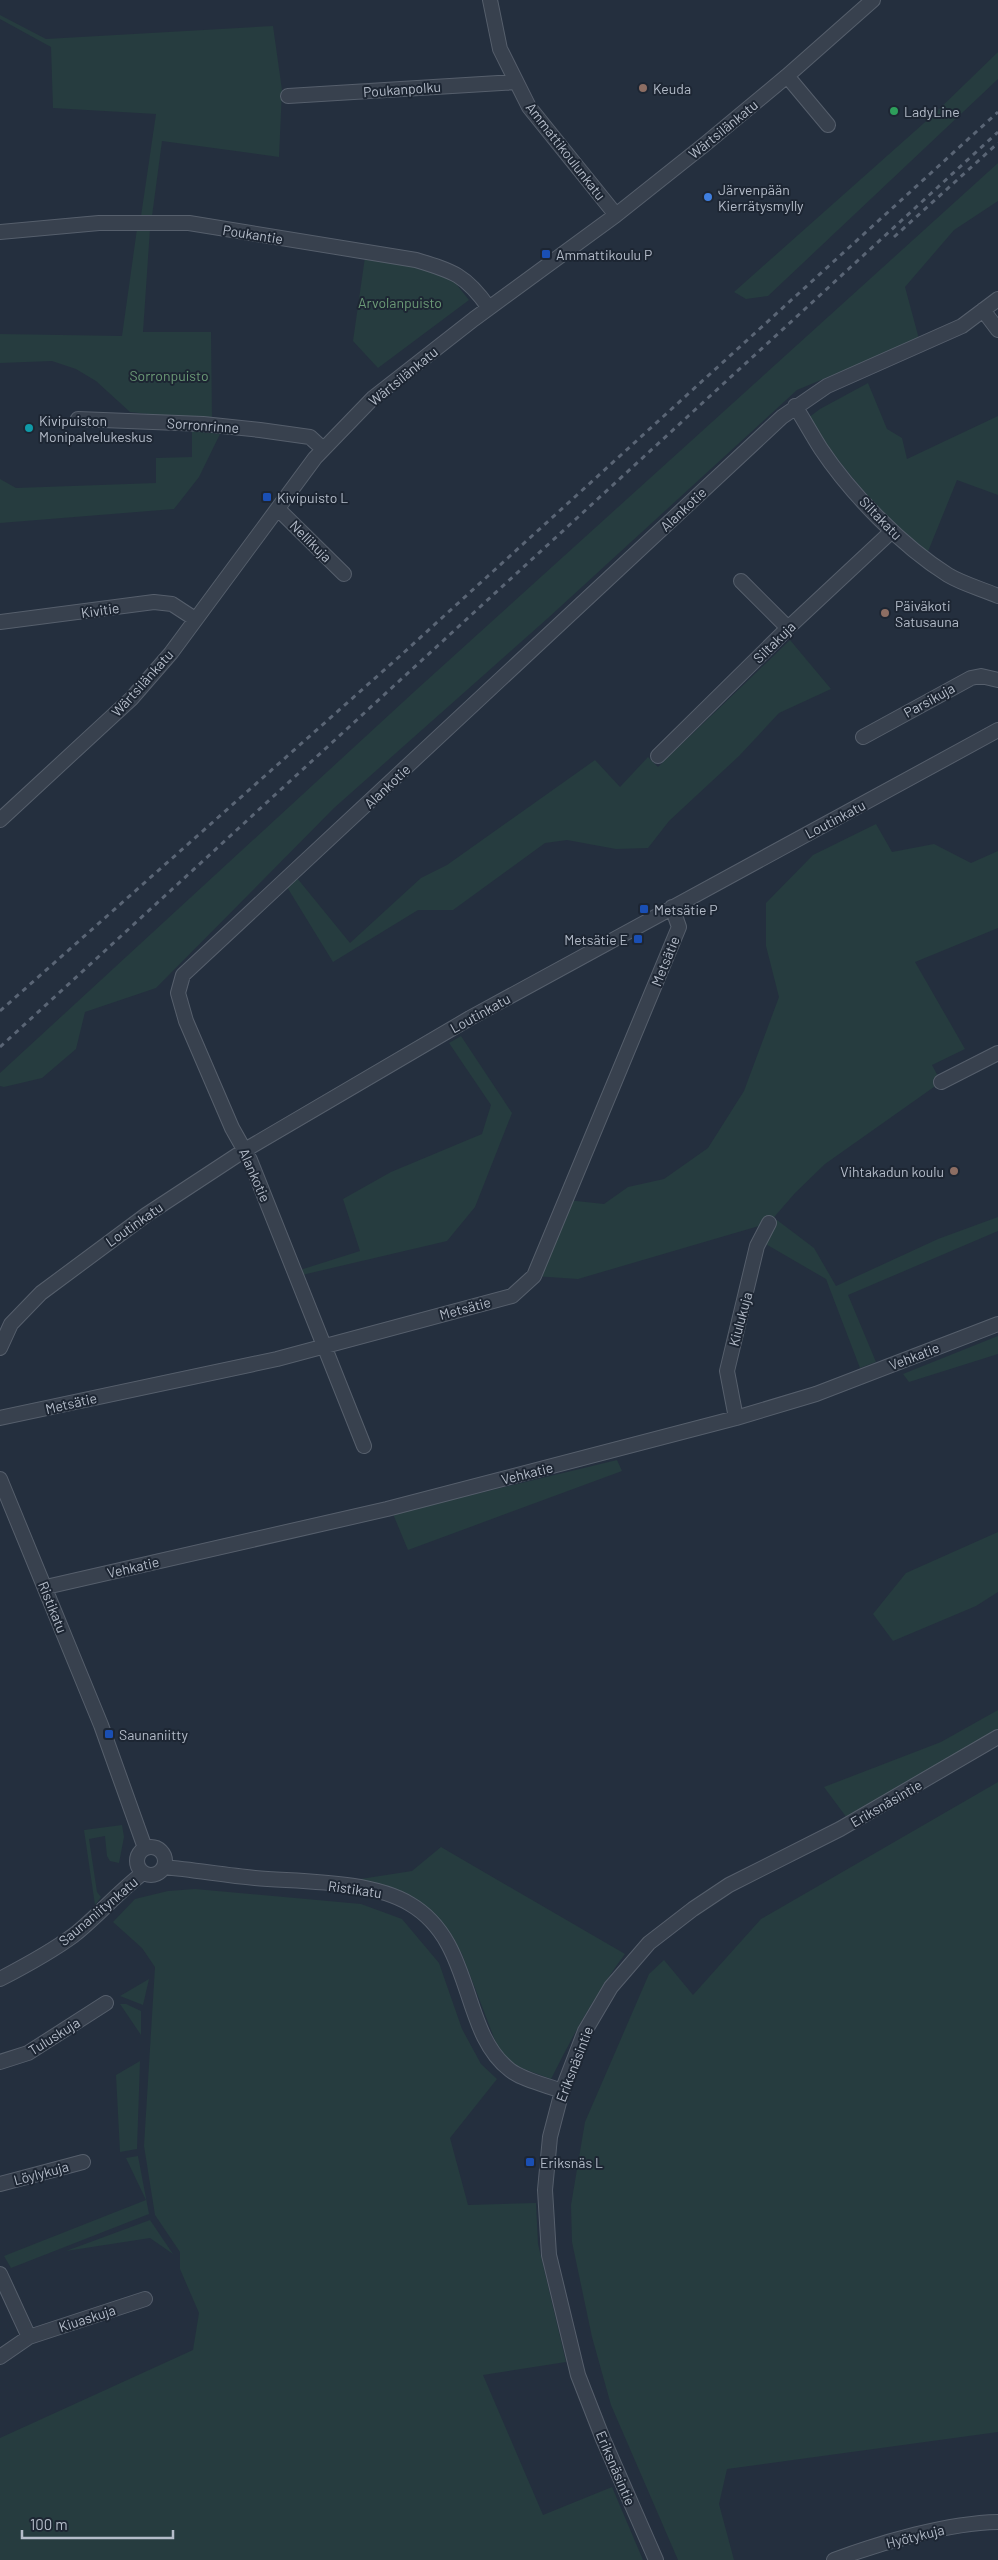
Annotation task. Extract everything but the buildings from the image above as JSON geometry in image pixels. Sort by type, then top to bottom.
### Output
[{"type":"street","name":"Ammattikoulunkatu","points":[[490,0],[500,48],[528,107],[616,215]]},
{"type":"street","name":"Wärtsilänkatu","points":[[0,820],[132,698],[171,653],[323,448],[373,398],[488,308],[616,215],[787,76],[873,0]]},
{"type":"street","points":[[787,76],[828,125]]},
{"type":"street","name":"Poukanpolku","points":[[288,96],[516,82]]},
{"type":"street","name":"Poukantie","points":[[0,232],[100,223],[190,223],[416,260],[451,271],[469,284],[488,308]]},
{"type":"street","name":"Alankotie","points":[[364,1446],[245,1150],[232,1128],[186,1021],[178,992],[183,975],[795,406],[827,386],[954,330],[998,299]]},
{"type":"street","points":[[983,310],[998,330]]},
{"type":"street","name":"Siltakatu","points":[[795,406],[821,450],[873,512],[892,531],[917,553],[949,575],[998,596]]},
{"type":"street","name":"Sorronrinne","points":[[78,419],[203,424],[260,430],[310,437],[323,448]]},
{"type":"street","name":"Nellikuja","points":[[278,509],[344,574]]},
{"type":"street","name":"Siltakuja","points":[[658,756],[788,628],[892,531]]},
{"type":"street","points":[[741,581],[788,628]]},
{"type":"street","name":"Kivitie","points":[[0,622],[154,602],[172,604],[195,619]]},
{"type":"street","name":"Parsikuja","points":[[864,737],[971,678],[981,676],[998,680]]},
{"type":"street","name":"Loutinkatu","points":[[0,1348],[12,1324],[41,1293],[155,1208],[245,1150],[470,1018],[998,730]]},
{"type":"street","name":"Metsätie","points":[[0,1418],[277,1359],[512,1296],[534,1276],[679,927],[672,907]]},
{"type":"street","points":[[941,1082],[998,1053]]},
{"type":"street","name":"Kiulukuja","points":[[736,1418],[727,1371],[757,1246],[769,1223]]},
{"type":"street","name":"Vehkatie","points":[[46,1587],[387,1509],[736,1418],[816,1394],[998,1324]]},
{"type":"street","name":"Ristikatu","points":[[0,1479],[46,1587],[101,1725],[145,1848]]},
{"type":"street","name":"Eriksnäsintie","points":[[656,2560],[603,2439],[578,2375],[549,2255],[546,2167],[550,2137],[562,2091],[585,2031],[611,1987],[656,1937],[729,1885],[840,1829],[998,1736]]},
{"type":"street","points":[[154,1847],[161,1851],[165,1860],[164,1867],[154,1875],[143,1873],[137,1863],[137,1858],[145,1848],[154,1847]]},
{"type":"street","name":"Ristikatu","points":[[164,1867],[228,1876],[362,1888],[388,1893],[412,1905],[438,1928],[455,1955],[476,2014],[494,2055],[511,2071],[562,2091]]},
{"type":"street","name":"Saunaniitynkatu","points":[[0,1979],[72,1936],[106,1908],[126,1886],[143,1873]]},
{"type":"street","name":"Tuluskuja","points":[[0,2062],[28,2053],[106,2003]]},
{"type":"street","name":"Löylykuja","points":[[0,2184],[83,2162]]},
{"type":"street","points":[[0,2274],[30,2336]]},
{"type":"street","name":"Kiuaskuja","points":[[0,2357],[30,2336],[145,2299]]},
{"type":"street","name":"Hyötykuja","points":[[834,2560],[862,2550],[972,2522],[998,2522]]},
{"type":"green space","points":[[0,15],[46,39],[273,26],[282,90],[279,157],[162,141],[152,216],[141,216],[156,114],[53,108],[51,47],[0,19]]},
{"type":"green space","points":[[998,52],[998,79],[768,296],[746,299],[734,292],[933,115]]},
{"type":"green space","points":[[998,163],[998,201],[954,230],[905,287],[919,339],[797,390],[548,618],[334,808],[156,988],[85,1012],[76,1049],[42,1078],[4,1087],[0,1086],[0,1073],[415,691]]},
{"type":"green space","name":"Sorronpuisto","points":[[137,229],[150,229],[143,332],[211,332],[212,421],[130,412],[96,381],[76,369],[52,361],[0,363],[0,334],[122,336]]},
{"type":"green space","name":"Arvolanpuisto","points":[[365,257],[416,264],[449,275],[469,300],[378,368],[353,341]]},
{"type":"green space","points":[[868,383],[887,429],[902,438],[907,459],[998,416],[998,495],[957,480],[927,554],[863,490],[808,418],[820,409]]},
{"type":"green space","points":[[192,431],[220,434],[199,477],[174,509],[0,523],[0,479],[16,488],[156,483],[156,458],[192,457]]},
{"type":"green space","points":[[790,640],[831,689],[779,713],[739,756],[669,821],[648,848],[616,849],[567,840],[545,843],[453,910],[418,910],[333,962],[287,887],[297,878],[350,943],[421,878],[447,865],[595,760],[620,787],[648,757],[658,767]]},
{"type":"green space","points":[[876,824],[892,852],[934,844],[971,863],[998,851],[998,928],[915,962],[965,1049],[932,1065],[941,1082],[825,1164],[795,1193],[769,1223],[578,1279],[534,1276],[567,1200],[604,1204],[628,1187],[664,1179],[708,1148],[744,1091],[779,997],[766,946],[766,903],[813,855]]},
{"type":"green space","points":[[461,1036],[512,1113],[475,1207],[447,1241],[302,1275],[300,1270],[360,1251],[343,1199],[391,1172],[482,1134],[491,1105],[449,1043]]},
{"type":"green space","points":[[998,1217],[998,1231],[848,1295],[876,1362],[860,1368],[826,1279],[764,1243],[772,1225],[777,1220],[814,1248],[836,1286],[938,1239]]},
{"type":"green space","points":[[998,1336],[998,1354],[909,1382],[903,1374]]},
{"type":"green space","points":[[617,1460],[622,1471],[408,1550],[393,1514]]},
{"type":"green space","points":[[998,1532],[998,1592],[976,1606],[893,1641],[873,1614],[906,1573]]},
{"type":"green space","points":[[998,1710],[998,1730],[847,1818],[824,1787],[941,1742]]},
{"type":"green space","points":[[998,1782],[998,2432],[727,2469],[719,2504],[734,2560],[678,2560],[611,2405],[592,2337],[572,2242],[571,2205],[585,2122],[649,1974],[664,1960],[693,1995],[761,1919]]},
{"type":"green space","points":[[122,1825],[124,1837],[119,1863],[110,1861],[107,1856],[105,1836],[89,1839],[97,1892],[101,1897],[95,1905],[84,1830]]},
{"type":"green space","points":[[441,1847],[625,1954],[585,2015],[551,2079],[513,2065],[499,2051],[462,1954],[441,1923],[413,1898],[391,1887],[354,1880],[412,1871]]},
{"type":"green space","points":[[195,1889],[361,1904],[402,1919],[439,1963],[462,2029],[481,2064],[497,2079],[450,2138],[468,2205],[536,2203],[538,2244],[566,2362],[483,2375],[543,2515],[612,2487],[643,2560],[0,2560],[0,2438],[193,2350],[199,2313],[180,2269],[180,2252],[155,2215],[144,2146],[155,1967],[142,1948],[113,1922],[135,1899],[168,1891]]},
{"type":"green space","points":[[149,1979],[143,2005],[120,1996]]},
{"type":"green space","points":[[120,2004],[126,2004],[141,2011],[141,2035]]},
{"type":"green space","points":[[140,2061],[137,2149],[120,2152],[116,2075]]},
{"type":"green space","points":[[138,2156],[149,2214],[11,2268],[4,2256],[146,2200],[126,2158]]},
{"type":"green space","points":[[150,2220],[173,2254],[150,2238],[66,2251]]},
{"type":"railway","points":[[0,1011],[400,656],[998,112]]},
{"type":"railway","points":[[0,1047],[998,132]]},
{"type":"railway","points":[[894,237],[998,143]]},
{"type":"place","name":"Keuda","points":[[643,88]]},
{"type":"place","name":"LadyLine","points":[[894,111]]},
{"type":"place","name":"Järvenpään Kierrätysmylly","points":[[708,197]]},
{"type":"place","name":"Ammattikoulu P","points":[[546,254]]},
{"type":"place","name":"Kivipuiston Monipalvelukeskus","points":[[29,428]]},
{"type":"place","name":"Kivipuisto L","points":[[267,497]]},
{"type":"place","name":"Päiväkoti Satusauna","points":[[885,613]]},
{"type":"place","name":"Metsätie P","points":[[644,909]]},
{"type":"place","name":"Metsätie E","points":[[638,939]]},
{"type":"place","name":"Vihtakadun koulu","points":[[954,1171]]},
{"type":"place","name":"Saunaniitty","points":[[109,1734]]},
{"type":"place","name":"Eriksnäs L","points":[[530,2162]]}]
